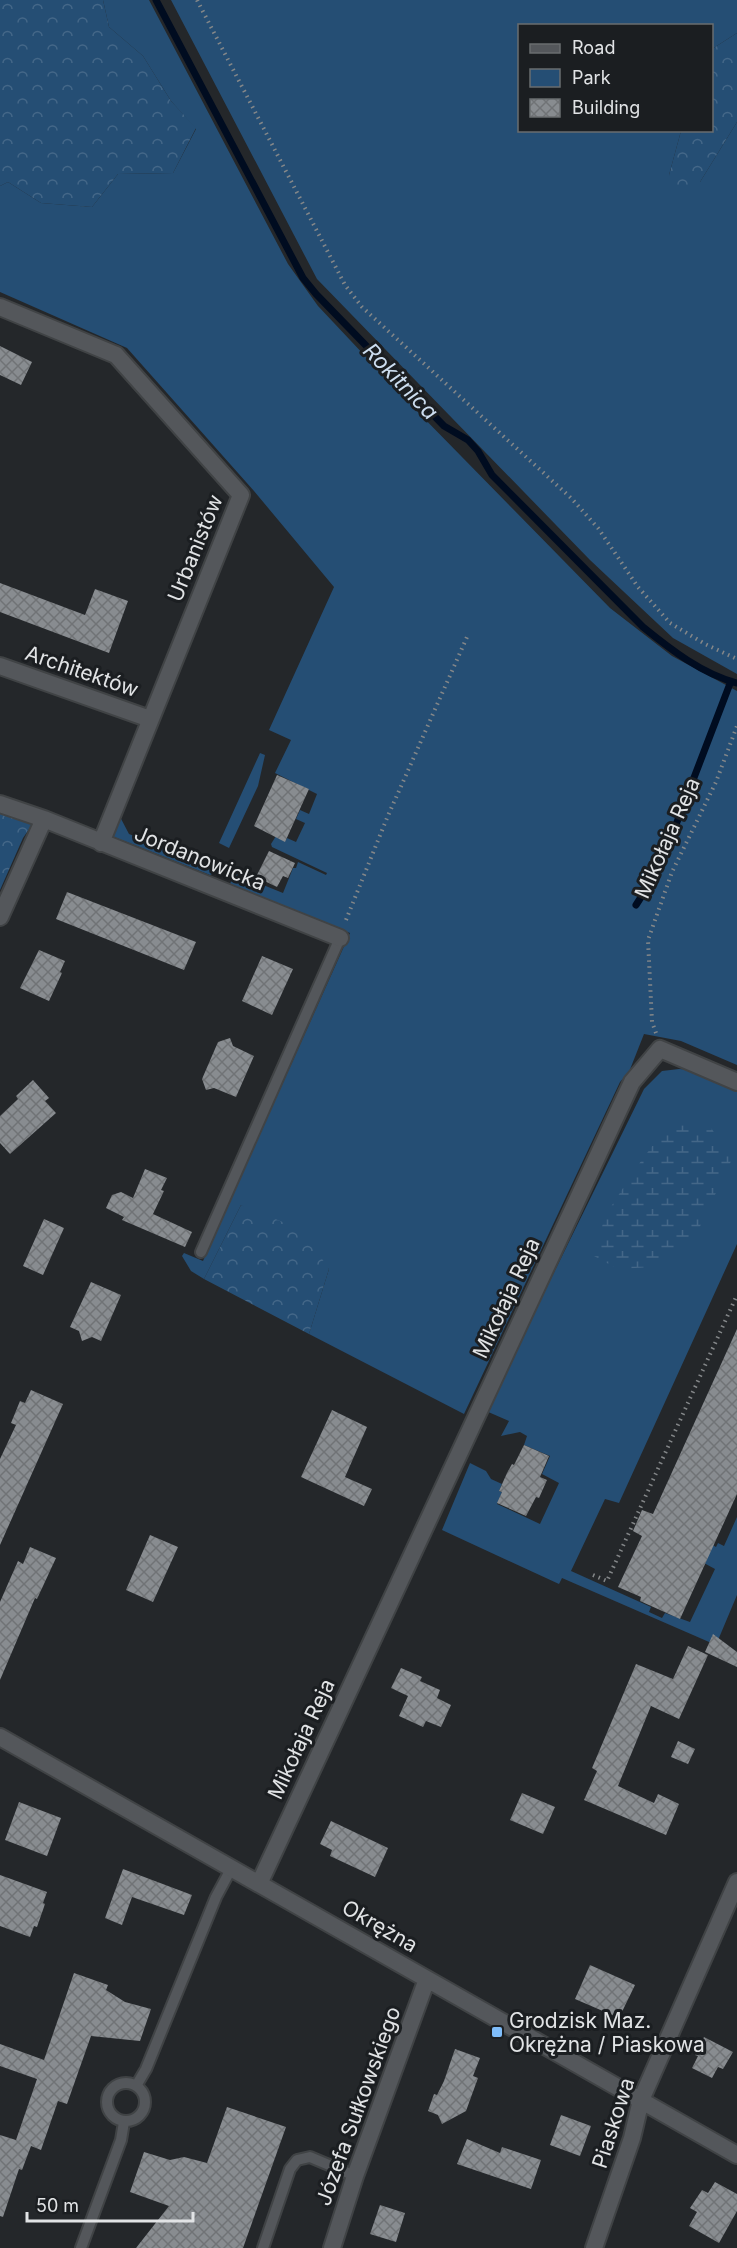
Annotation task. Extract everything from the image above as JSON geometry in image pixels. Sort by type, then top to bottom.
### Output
[{"type":"street","name":"Urbanistów","points":[[0,307],[116,355],[241,495],[101,843]]},
{"type":"street","name":"Architektów","points":[[0,666],[150,718]]},
{"type":"street","name":"Jordanowicka","points":[[0,804],[44,819],[340,938]]},
{"type":"street","points":[[0,916],[44,819]]},
{"type":"street","points":[[660,1049],[737,1082]]},
{"type":"street","name":"Mikołaja Reja","points":[[259,1884],[632,1082],[660,1049]]},
{"type":"street","name":"Okrężna","points":[[0,1737],[737,2155]]},
{"type":"street","name":"Piaskowa","points":[[594,2248],[632,2138],[641,2100],[737,1882]]},
{"type":"street","name":"Józefa Sułkowskiego","points":[[332,2248],[355,2176],[427,1979]]},
{"type":"lane","points":[[201,1252],[340,938]]},
{"type":"lane","points":[[136,2086],[146,2069],[216,1897],[231,1869]]},
{"type":"lane","points":[[124,2083],[136,2086],[144,2096],[144,2109],[136,2119],[124,2122],[112,2116],[106,2106],[106,2099],[112,2088],[124,2083]]},
{"type":"lane","points":[[81,2248],[121,2140],[124,2122]]},
{"type":"lane","points":[[263,2248],[290,2169],[297,2160],[310,2157],[355,2176]]},
{"type":"path","points":[[197,0],[345,285],[362,307],[571,498],[598,528],[638,587],[670,623],[705,644],[737,659]]},
{"type":"path","points":[[340,938],[387,818],[467,637]]},
{"type":"path","name":"Mikołaja Reja","points":[[660,1049],[652,1022],[648,940],[672,872],[716,782],[737,726]]},
{"type":"path","points":[[592,1575],[607,1581],[737,1295]]},
{"type":"green space","points":[[0,0],[103,0],[109,27],[143,56],[171,101],[196,128],[173,173],[118,174],[92,207],[41,203],[8,182],[0,186]]},
{"type":"green space","points":[[103,0],[149,0],[288,264],[318,306],[414,408],[610,608],[672,656],[737,691],[737,1065],[681,1041],[644,1034],[629,1072],[620,1082],[464,1414],[309,1334],[329,1269],[241,1205],[204,1279],[191,1271],[182,1256],[184,1253],[203,1261],[350,933],[229,887],[234,873],[283,893],[293,868],[296,868],[298,862],[326,875],[327,873],[272,847],[271,844],[276,836],[285,841],[287,838],[296,842],[305,823],[296,819],[300,810],[309,814],[317,794],[275,773],[291,740],[269,730],[334,587],[254,491],[127,348],[0,292],[0,186],[8,182],[41,203],[92,207],[118,174],[173,173],[196,129],[171,101],[143,56],[109,27]]},
{"type":"green space","points":[[171,0],[737,0],[737,33],[713,48],[713,24],[518,24],[518,132],[681,132],[669,175],[700,182],[737,122],[737,674],[673,638],[590,560],[317,279]]},
{"type":"green space","points":[[737,33],[737,122],[700,182],[683,196],[669,175],[681,132],[713,132],[713,48]]},
{"type":"green space","points":[[260,753],[265,755],[258,786],[229,848],[219,843]]},
{"type":"green space","points":[[0,811],[34,822],[23,838],[0,890]]},
{"type":"green space","points":[[118,813],[129,834],[216,868],[220,865],[218,871],[210,875],[109,835]]},
{"type":"green space","points":[[696,1070],[737,1090],[737,1244],[619,1503],[605,1499],[571,1571],[651,1607],[649,1612],[662,1618],[665,1613],[690,1622],[715,1569],[691,1556],[700,1538],[716,1547],[718,1543],[724,1546],[737,1517],[737,1595],[716,1645],[562,1578],[559,1584],[442,1530],[470,1463],[486,1471],[491,1479],[502,1484],[499,1491],[502,1492],[497,1504],[540,1524],[559,1483],[542,1474],[550,1456],[524,1445],[527,1436],[520,1432],[501,1436],[509,1421],[486,1411],[644,1089],[662,1071]]},
{"type":"green space","points":[[709,1125],[732,1159],[694,1239],[652,1267],[618,1269],[594,1256],[605,1216],[667,1126]]},
{"type":"green space","points":[[241,1205],[302,1230],[329,1269],[309,1334],[204,1279]]},
{"type":"building","points":[[0,346],[32,362],[21,385],[0,375]]},
{"type":"building","points":[[0,583],[85,615],[95,589],[128,601],[109,653],[0,612]]},
{"type":"building","points":[[277,775],[309,789],[285,842],[254,826]]},
{"type":"building","points":[[269,851],[295,863],[288,878],[283,876],[277,887],[256,877]]},
{"type":"building","points":[[67,892],[196,942],[184,970],[56,919]]},
{"type":"building","points":[[39,950],[65,961],[49,1001],[20,988]]},
{"type":"building","points":[[262,956],[293,969],[272,1015],[242,1001]]},
{"type":"building","points":[[230,1038],[233,1046],[254,1056],[236,1097],[214,1088],[206,1090],[202,1079],[218,1042]]},
{"type":"building","points":[[33,1080],[49,1098],[45,1101],[56,1113],[10,1154],[0,1143],[0,1116]]},
{"type":"building","points":[[145,1169],[167,1178],[161,1190],[164,1191],[153,1214],[192,1232],[185,1247],[122,1220],[124,1217],[106,1208],[112,1195],[121,1192],[133,1198]]},
{"type":"building","points":[[44,1219],[64,1228],[43,1275],[23,1266]]},
{"type":"building","points":[[91,1282],[121,1295],[101,1341],[92,1337],[82,1341],[79,1331],[70,1327]]},
{"type":"building","points":[[737,1329],[737,1494],[680,1619],[640,1601],[641,1597],[618,1587],[642,1536],[633,1531],[642,1510],[653,1514]]},
{"type":"building","points":[[31,1390],[63,1404],[0,1545],[0,1459],[16,1425],[11,1423],[20,1401],[25,1403]]},
{"type":"building","points":[[332,1410],[367,1427],[345,1477],[372,1489],[364,1506],[301,1477]]},
{"type":"building","points":[[524,1445],[549,1456],[540,1477],[547,1480],[539,1498],[536,1497],[526,1516],[497,1503],[502,1492],[499,1491],[507,1473],[512,1464],[514,1465]]},
{"type":"building","points":[[150,1535],[178,1547],[153,1602],[126,1590]]},
{"type":"building","points":[[30,1547],[56,1558],[37,1599],[35,1598],[0,1680],[0,1602],[18,1561],[23,1564]]},
{"type":"building","points":[[713,1634],[737,1652],[737,1667],[705,1652]]},
{"type":"building","points":[[688,1646],[708,1655],[679,1719],[651,1706],[618,1786],[654,1803],[658,1794],[679,1804],[666,1835],[584,1800],[597,1771],[592,1768],[636,1664],[673,1679]]},
{"type":"building","points":[[401,1668],[422,1677],[420,1681],[440,1690],[437,1698],[451,1705],[441,1727],[426,1721],[423,1727],[399,1716],[408,1696],[391,1688]]},
{"type":"building","points":[[678,1741],[695,1749],[688,1764],[671,1757]]},
{"type":"building","points":[[522,1793],[555,1807],[543,1834],[510,1820]]},
{"type":"building","points":[[19,1802],[61,1818],[47,1856],[5,1840]]},
{"type":"building","points":[[331,1821],[388,1848],[375,1877],[330,1856],[332,1850],[320,1844]]},
{"type":"building","points":[[123,1869],[192,1895],[184,1915],[132,1897],[122,1925],[105,1918]]},
{"type":"building","points":[[0,1875],[47,1892],[37,1927],[34,1926],[30,1937],[0,1926]]},
{"type":"building","points":[[590,1965],[635,1985],[619,2018],[575,1999]]},
{"type":"building","points":[[74,1973],[108,1985],[106,1990],[125,2002],[151,2009],[140,2041],[91,2036],[67,2104],[58,2101],[41,2150],[31,2146],[22,2170],[19,2169],[3,2217],[0,2216],[0,2135],[16,2140],[37,2079],[0,2066],[0,2044],[44,2060]]},
{"type":"building","points":[[704,2037],[733,2052],[723,2069],[718,2067],[712,2078],[692,2068],[698,2056],[695,2055]]},
{"type":"building","points":[[455,2049],[480,2058],[473,2076],[478,2078],[466,2111],[442,2124],[438,2115],[428,2111],[434,2094],[437,2095],[444,2081]]},
{"type":"building","points":[[227,2107],[286,2127],[243,2248],[136,2248],[169,2206],[130,2192],[144,2152],[170,2160],[184,2157],[207,2163]]},
{"type":"building","points":[[561,2115],[591,2126],[580,2156],[550,2145]]},
{"type":"building","points":[[467,2139],[500,2153],[502,2147],[541,2160],[531,2189],[457,2164]]},
{"type":"building","points":[[715,2182],[737,2194],[737,2211],[719,2243],[689,2226],[697,2212],[690,2208],[702,2190],[708,2193]]},
{"type":"building","points":[[380,2205],[405,2213],[396,2242],[370,2234]]},
{"type":"waterway","name":"Rokitnica","points":[[156,0],[303,278],[316,294],[444,426],[468,440],[478,451],[492,475],[643,627],[699,667],[737,683]]},
{"type":"waterway","points":[[636,905],[659,869],[731,681]]},
{"type":"place","name":"Grodzisk Maz. Okrężna / Piaskowa","points":[[497,2032]]}]
